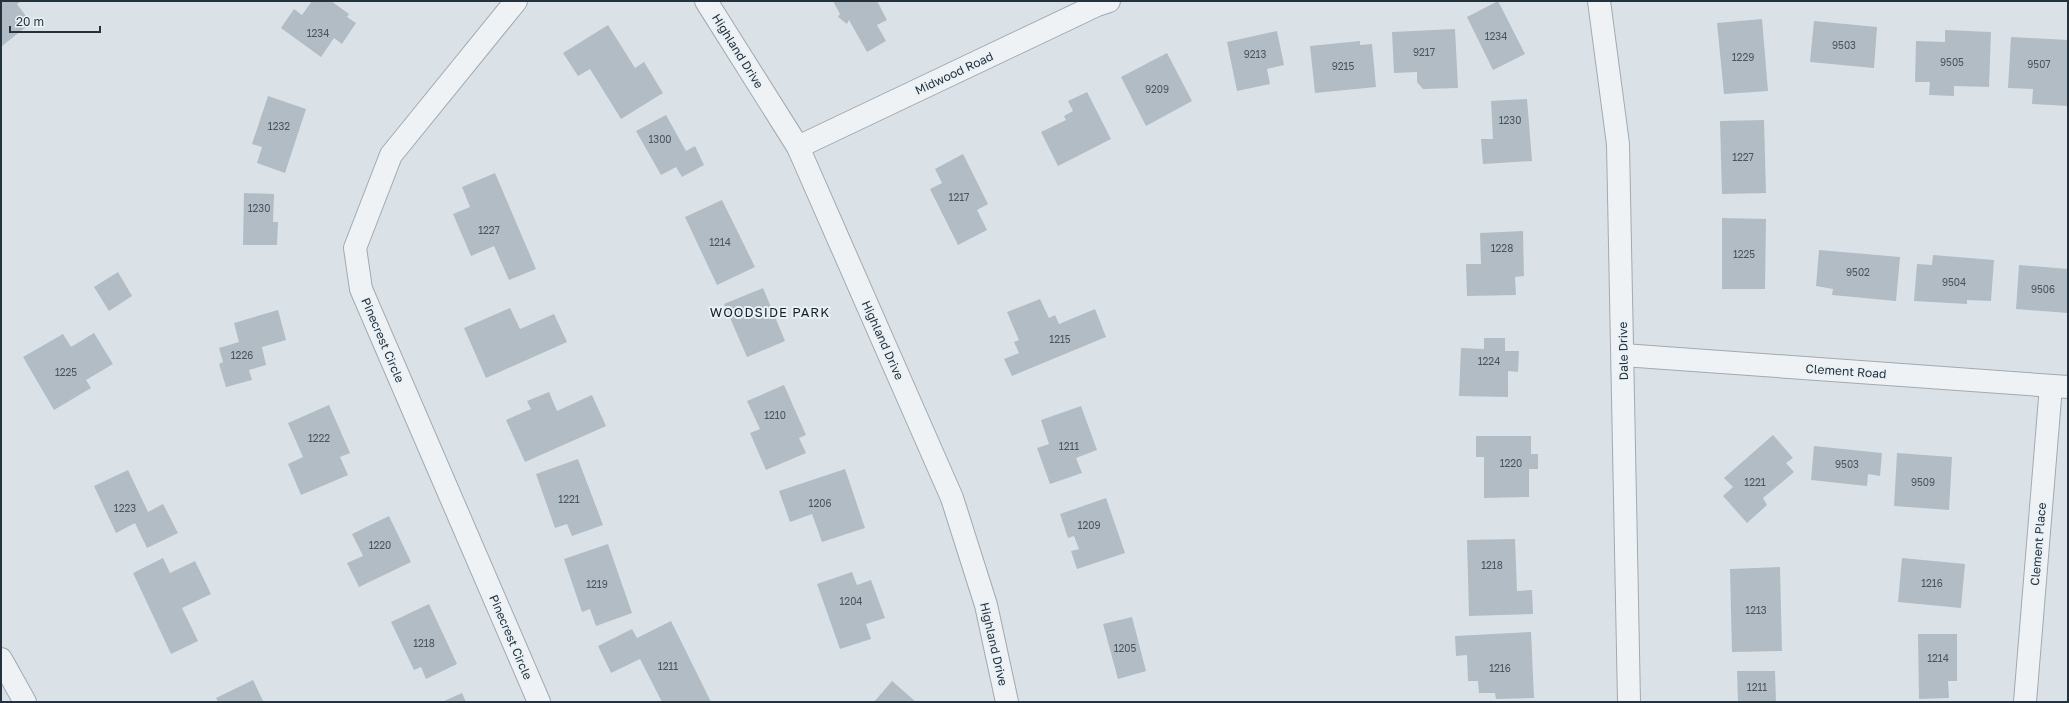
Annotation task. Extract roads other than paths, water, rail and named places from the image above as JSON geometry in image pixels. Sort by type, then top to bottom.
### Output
[{"type":"street","name":"Pinecrest Circle","points":[[516,1],[391,155],[355,248],[361,289],[539,702]]},
{"type":"street","name":"Highland Drive","points":[[706,1],[798,147],[952,498],[986,605],[1007,702]]},
{"type":"street","name":"Midwood Road","points":[[798,147],[1097,5],[1110,1]]},
{"type":"street","name":"Dale Drive","points":[[1599,1],[1618,144],[1629,702]]},
{"type":"street","name":"Clement Road","points":[[1623,354],[2060,386]]},
{"type":"street","name":"Clement Place","points":[[2025,702],[2060,386]]},
{"type":"street","points":[[1,659],[26,702]]},
{"type":"district","name":"WOODSIDE PARK","points":[[770,312]]}]
